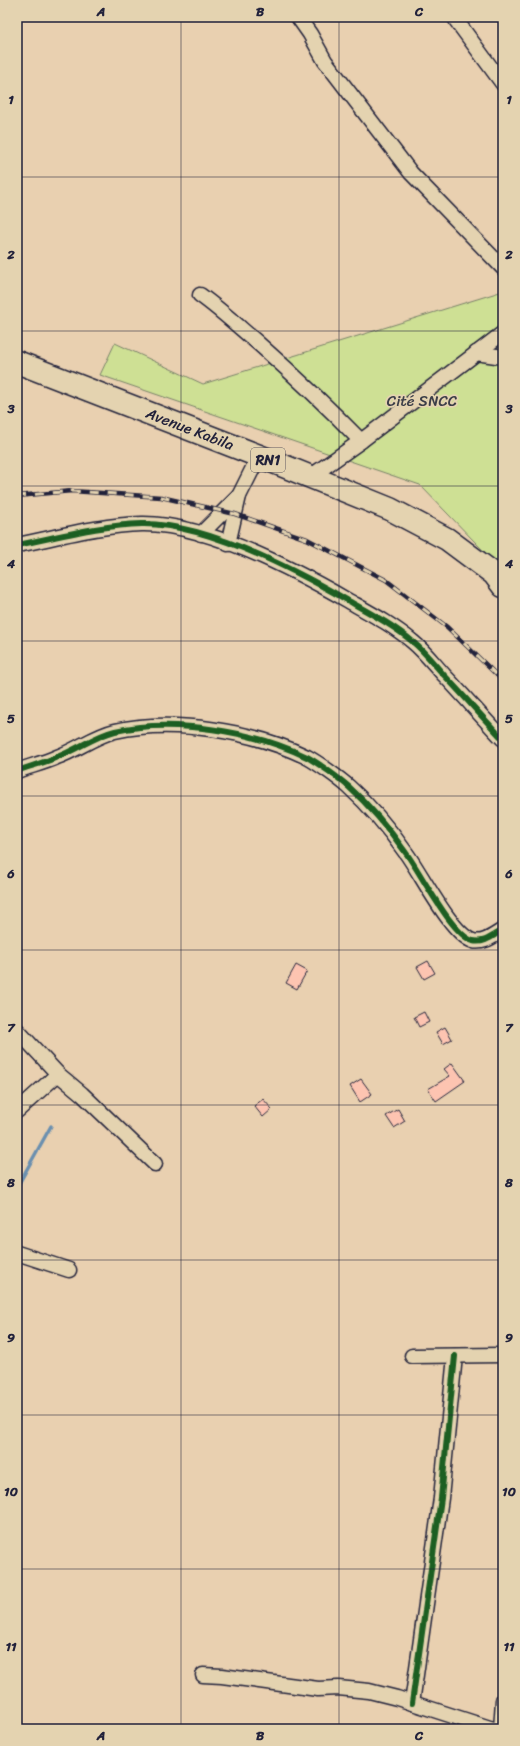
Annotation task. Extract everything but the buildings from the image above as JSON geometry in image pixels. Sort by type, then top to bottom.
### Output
[{"type":"highway","name":"Avenue Kabila","points":[[17,362],[390,509],[447,539],[500,576]]},
{"type":"street","points":[[298,17],[310,34],[325,61],[406,167],[503,268]]},
{"type":"street","points":[[456,20],[503,84]]},
{"type":"street","points":[[200,295],[220,309],[315,394],[361,441]]},
{"type":"street","points":[[310,477],[361,441],[503,333]]},
{"type":"street","points":[[476,353],[503,357]]},
{"type":"street","points":[[228,544],[239,496],[258,456]]},
{"type":"street","points":[[200,534],[239,496]]},
{"type":"street","points":[[17,545],[103,528],[142,524],[200,534],[228,544],[292,570],[382,620],[414,642],[503,739]]},
{"type":"street","points":[[17,771],[57,758],[101,736],[145,726],[183,727],[223,732],[266,741],[308,758],[349,787],[379,819],[406,853],[449,919],[461,934],[473,941],[482,942],[503,930]]},
{"type":"street","points":[[17,1030],[58,1074],[82,1094],[155,1164]]},
{"type":"street","points":[[17,1111],[58,1074]]},
{"type":"street","points":[[17,1253],[69,1270]]},
{"type":"street","points":[[412,1356],[503,1355]]},
{"type":"street","points":[[412,1704],[441,1498],[455,1356]]},
{"type":"street","points":[[203,1675],[222,1676],[318,1689],[338,1688],[369,1691],[397,1698],[493,1729]]},
{"type":"street","points":[[502,1729],[503,1700]]},
{"type":"green space","name":"Cité SNCC","points":[[503,291],[503,571],[420,485],[100,375],[115,343],[203,384]]},
{"type":"waterway","points":[[17,1187],[51,1126]]},
{"type":"railway","points":[[17,496],[72,491],[161,497],[235,514],[307,539],[386,580],[447,627],[503,681]]},
{"type":"cycle path","points":[[17,545],[95,529],[142,524],[166,526],[193,531],[220,539],[248,550],[301,575],[397,630],[425,653],[503,739]]},
{"type":"cycle path","points":[[17,771],[64,754],[107,733],[138,727],[162,726],[213,729],[263,740],[307,757],[345,783],[357,794],[393,836],[412,862],[446,915],[464,936],[477,942],[489,938],[503,930]]},
{"type":"cycle path","points":[[412,1703],[441,1498],[455,1356]]}]
